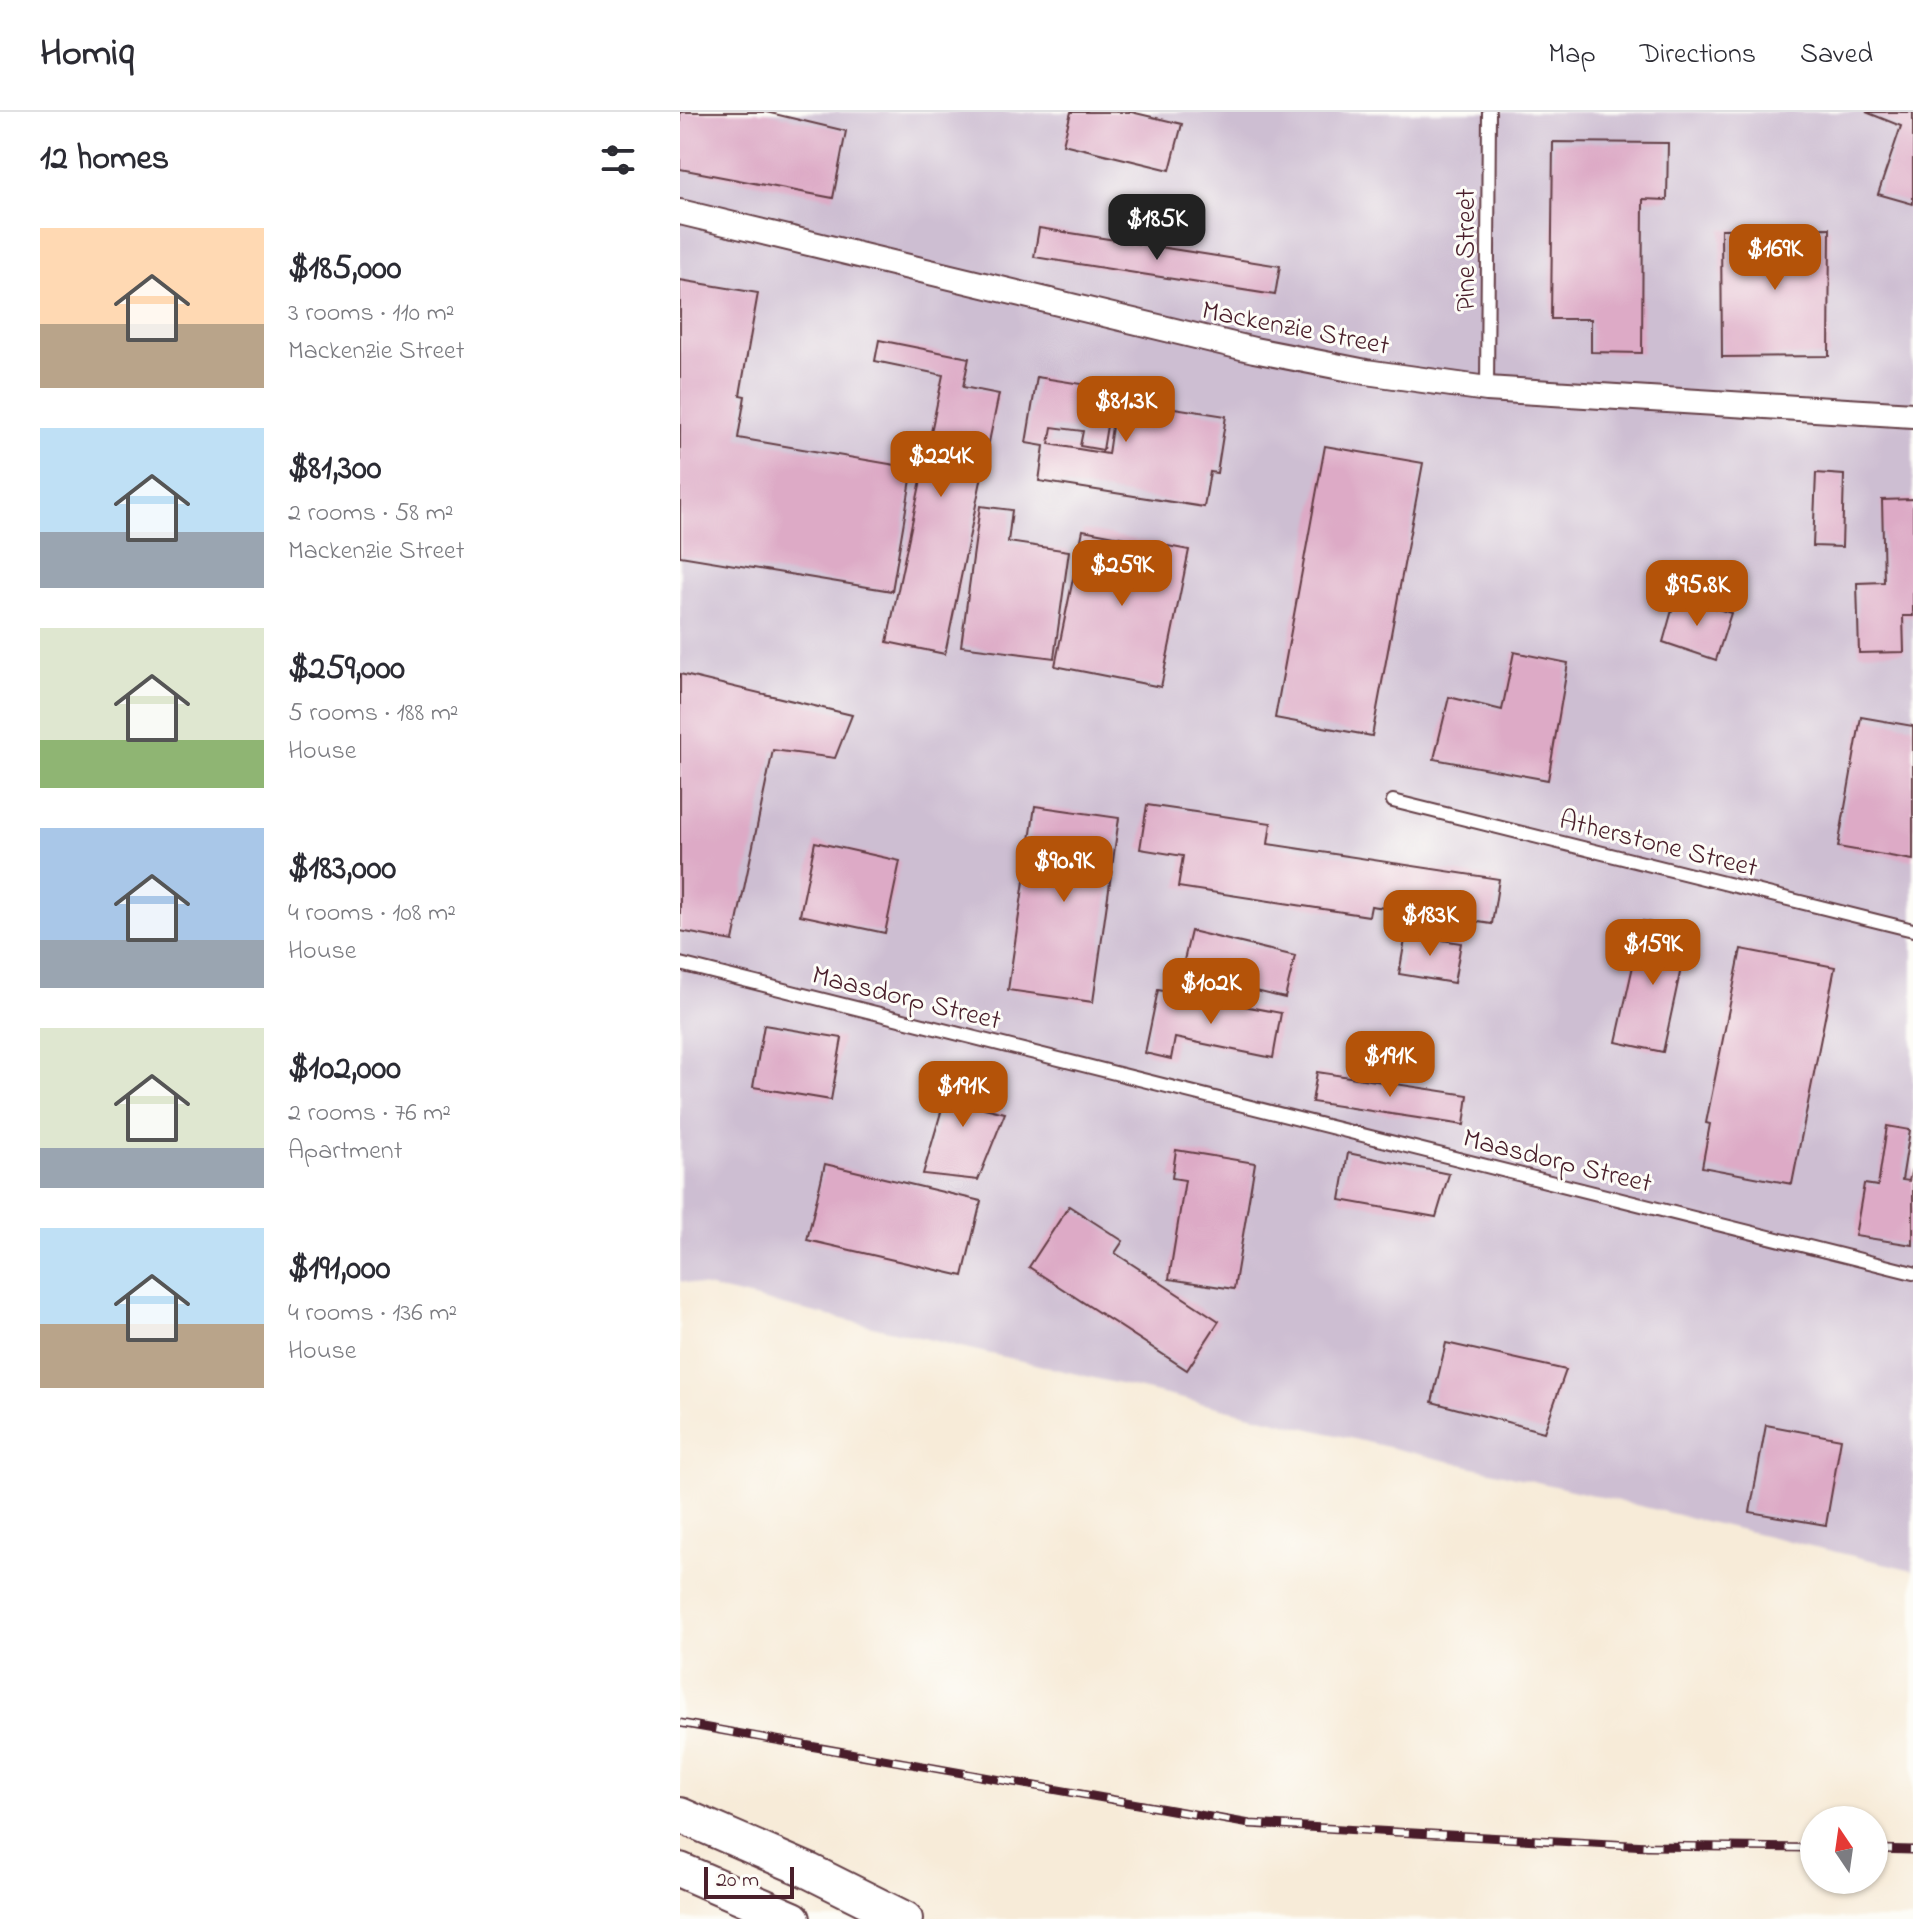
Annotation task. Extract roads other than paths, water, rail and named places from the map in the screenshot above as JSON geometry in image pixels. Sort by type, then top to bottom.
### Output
[{"type":"main road","points":[[680,1815],[809,1871],[905,1919]]},
{"type":"main road","points":[[680,1870],[793,1919]]},
{"type":"street","name":"Mackenzie Street","points":[[680,212],[1254,350],[1366,372],[1487,389],[1913,415]]},
{"type":"lane","name":"Pine Street","points":[[1487,389],[1489,112]]},
{"type":"lane","name":"Atherstone Street","points":[[1393,801],[1913,930]]},
{"type":"lane","name":"Maasdorp Street","points":[[680,964],[1913,1273]]},
{"type":"railway","points":[[680,1723],[1250,1824],[1648,1846],[1800,1848]]},
{"type":"railway","points":[[1888,1849],[1913,1850]]}]
